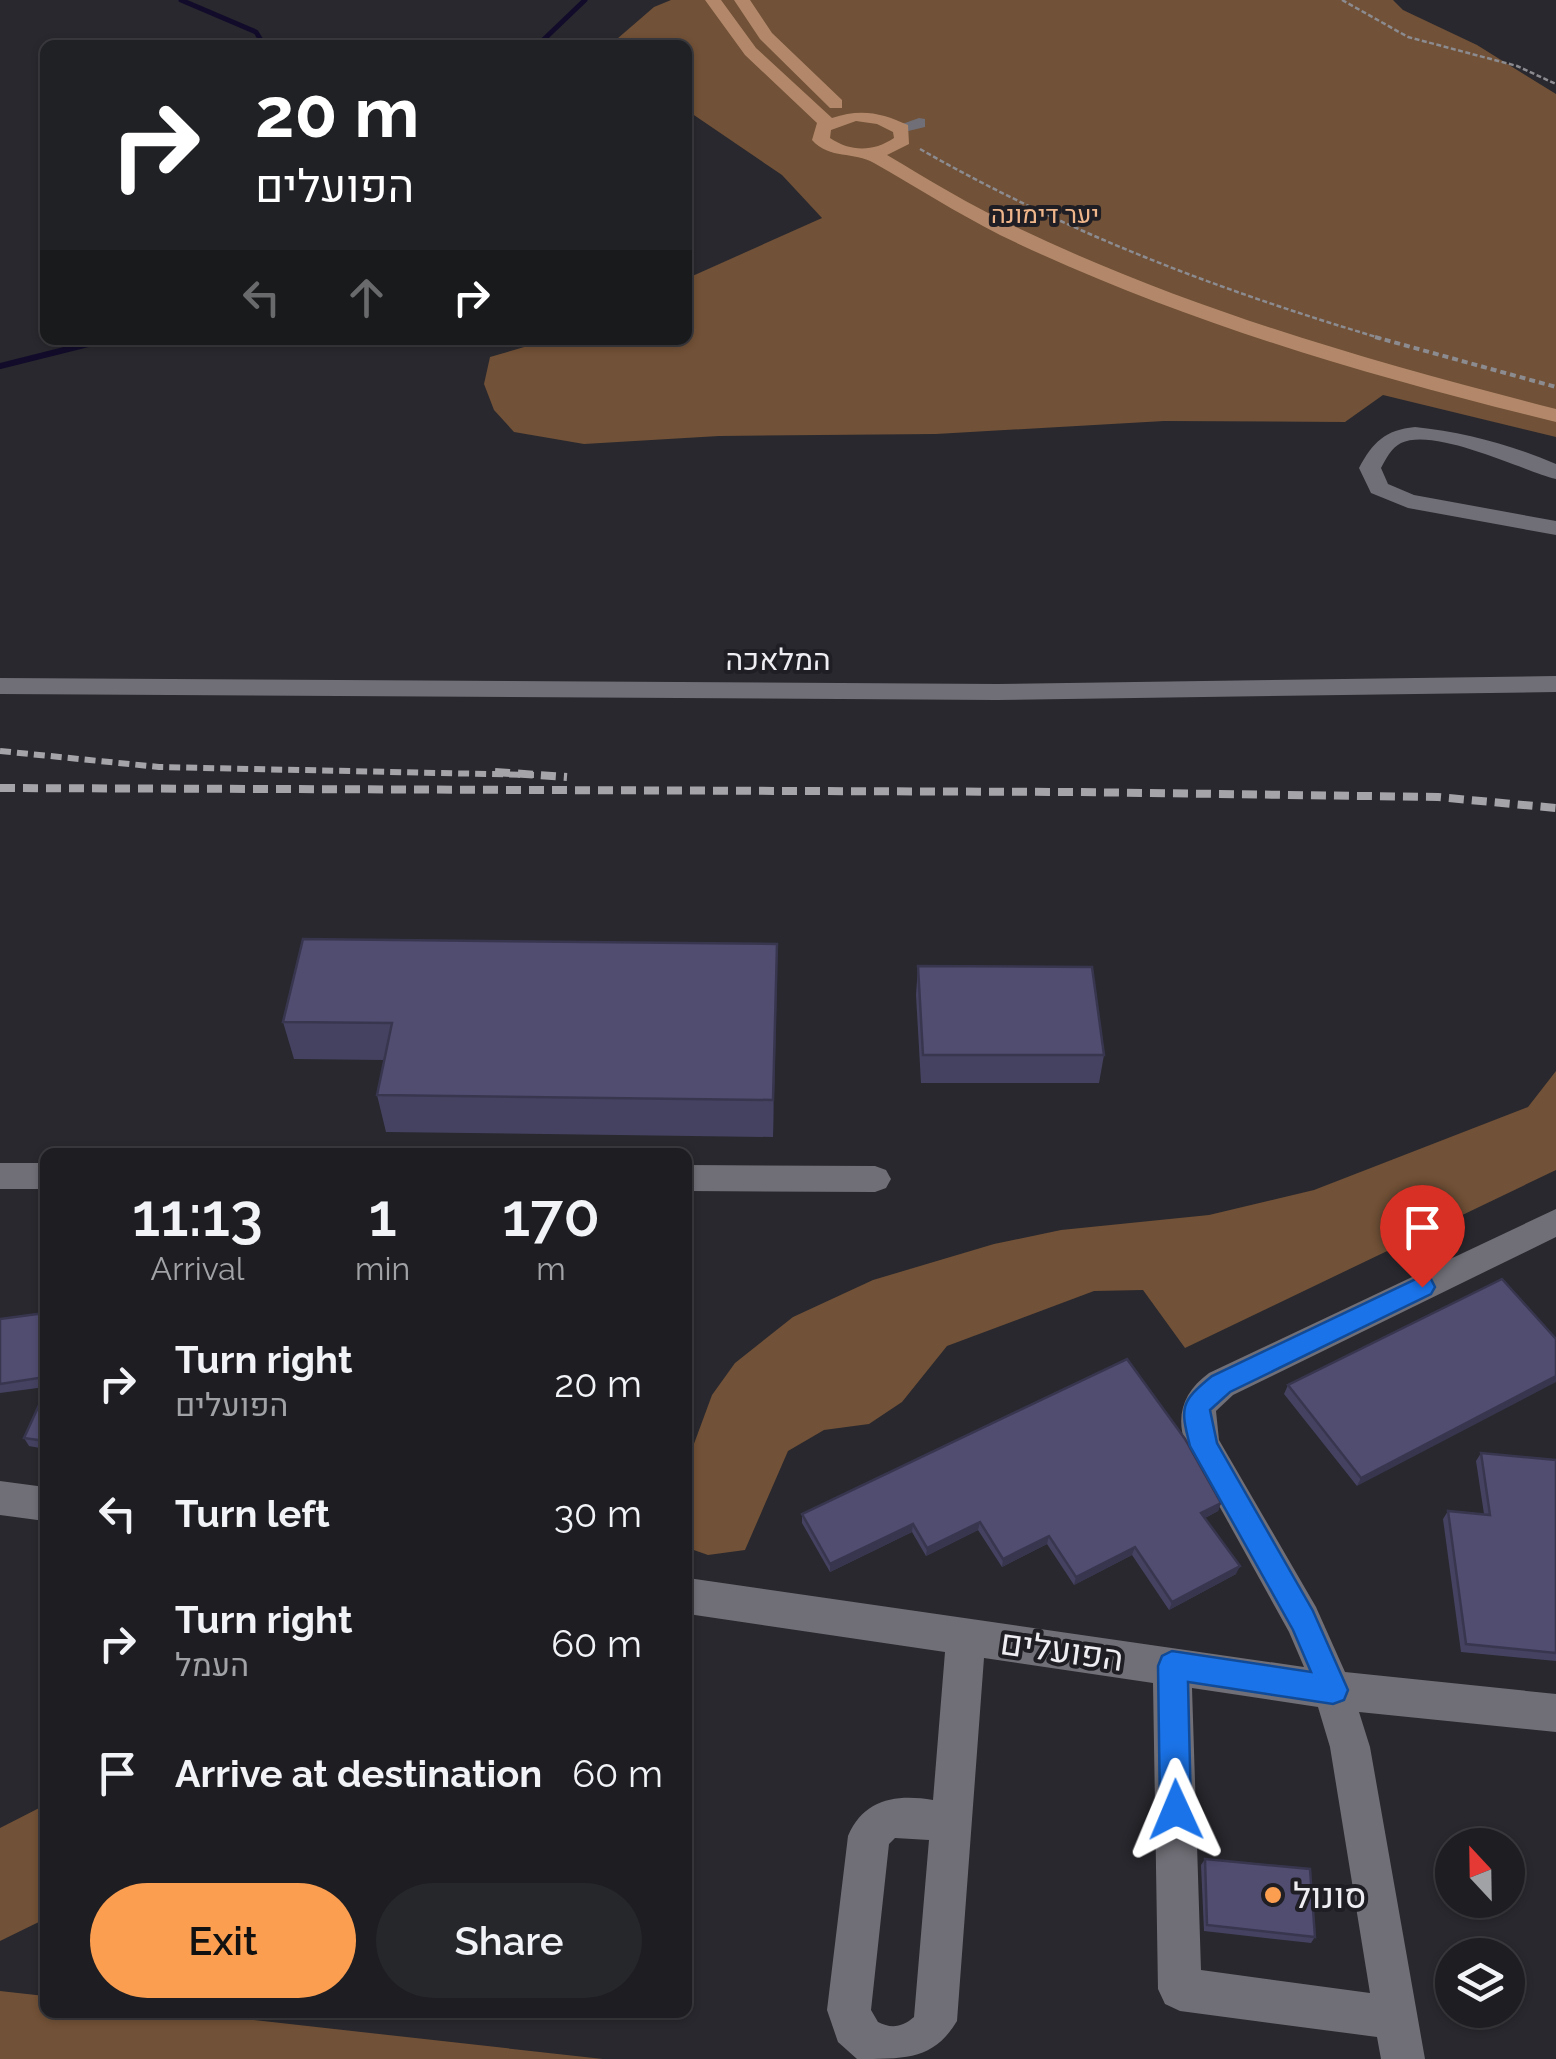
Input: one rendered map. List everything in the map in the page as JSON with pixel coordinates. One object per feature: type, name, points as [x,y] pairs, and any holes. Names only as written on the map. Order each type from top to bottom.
[{"type":"main road","points":[[713,0],[762,66],[828,123]]},
{"type":"main road","points":[[742,0],[766,36],[802,74],[855,116]]},
{"type":"main road","points":[[1556,397],[1318,328],[1140,266],[983,197],[907,130],[881,118],[855,116],[828,123],[819,134],[828,146],[872,154],[1007,230],[1138,286],[1302,344],[1556,416]]},
{"type":"main road","points":[[872,154],[907,130]]},
{"type":"street","points":[[1556,472],[1528,458],[1428,436],[1402,435],[1383,444],[1370,468],[1379,488],[1408,501],[1556,528]]},
{"type":"street","name":"המלאכה","points":[[0,686],[998,692],[1556,684]]},
{"type":"street","points":[[0,1176],[40,1176]]},
{"type":"street","points":[[692,1178],[876,1179]]},
{"type":"street","points":[[1403,2059],[1350,1747],[1333,1690],[1303,1620],[1198,1431],[1198,1404],[1221,1384],[1556,1222]]},
{"type":"street","points":[[0,1498],[40,1503]]},
{"type":"street","name":"הפועלים","points":[[692,1597],[1333,1690],[1556,1713]]},
{"type":"street","points":[[951,1824],[898,1817],[883,1820],[871,1831],[866,1846],[849,2004],[850,2023],[858,2039],[872,2049],[907,2054],[922,2047],[933,2033],[936,2014],[966,1636]]},
{"type":"street","points":[[1172,1666],[1180,1989],[1395,2018]]},
{"type":"path","points":[[1342,0],[1408,37],[1518,66],[1556,84]]},
{"type":"path","points":[[907,130],[919,137],[913,145],[970,180],[1165,268],[1416,350],[1556,388]]},
{"type":"green space","name":"יער דימונה","points":[[671,0],[1393,0],[1403,10],[1477,45],[1556,94],[1556,437],[1383,395],[1345,422],[1164,421],[936,434],[719,436],[584,444],[514,432],[494,410],[484,384],[490,357],[531,345],[692,345],[692,276],[822,218],[782,175],[692,114],[692,40],[616,40],[654,7]]},
{"type":"green space","points":[[1556,1071],[1556,1170],[1185,1348],[1143,1290],[1094,1291],[947,1346],[902,1402],[869,1424],[824,1430],[788,1451],[745,1550],[708,1555],[692,1549],[692,1449],[712,1395],[735,1363],[793,1317],[873,1280],[994,1244],[1061,1230],[1209,1215],[1314,1190],[1528,1107]]},
{"type":"green space","points":[[40,1808],[40,1921],[0,1941],[0,1828]]},
{"type":"green space","points":[[0,1991],[40,1995],[40,2018],[236,2018],[603,2059],[0,2059]]},
{"type":"building","points":[[303,939],[777,944],[773,1100],[377,1095],[392,1023],[283,1022]]},
{"type":"building","points":[[918,966],[1092,967],[1104,1055],[923,1055]]},
{"type":"building","points":[[1502,1279],[1556,1339],[1556,1376],[1361,1478],[1288,1385]]},
{"type":"building","points":[[40,1314],[40,1378],[0,1384],[0,1319]]},
{"type":"building","points":[[1127,1359],[1185,1439],[1221,1503],[1201,1513],[1240,1566],[1172,1602],[1135,1547],[1076,1577],[1049,1536],[1003,1559],[980,1522],[927,1548],[913,1524],[830,1564],[802,1514]]},
{"type":"building","points":[[40,1403],[40,1440],[24,1438]]},
{"type":"building","points":[[1481,1453],[1556,1460],[1556,1653],[1466,1644],[1448,1511],[1490,1515]]},
{"type":"building","points":[[1205,1859],[1310,1869],[1315,1937],[1207,1925]]},
{"type":"waterway","points":[[181,0],[256,32],[261,40]]},
{"type":"waterway","points":[[543,40],[585,0]]},
{"type":"waterway","points":[[0,366],[84,345]]},
{"type":"railway","points":[[0,751],[159,767],[534,775]]},
{"type":"railway","points":[[495,772],[567,777]]},
{"type":"railway","points":[[0,788],[1076,792],[1438,797],[1556,808]]},
{"type":"place","name":"סונול","points":[[1273,1895]]},
{"type":"route","points":[[1176,1810],[1172,1666],[1333,1690],[1303,1620],[1204,1446],[1195,1415],[1198,1404],[1221,1384],[1422,1287]]}]
